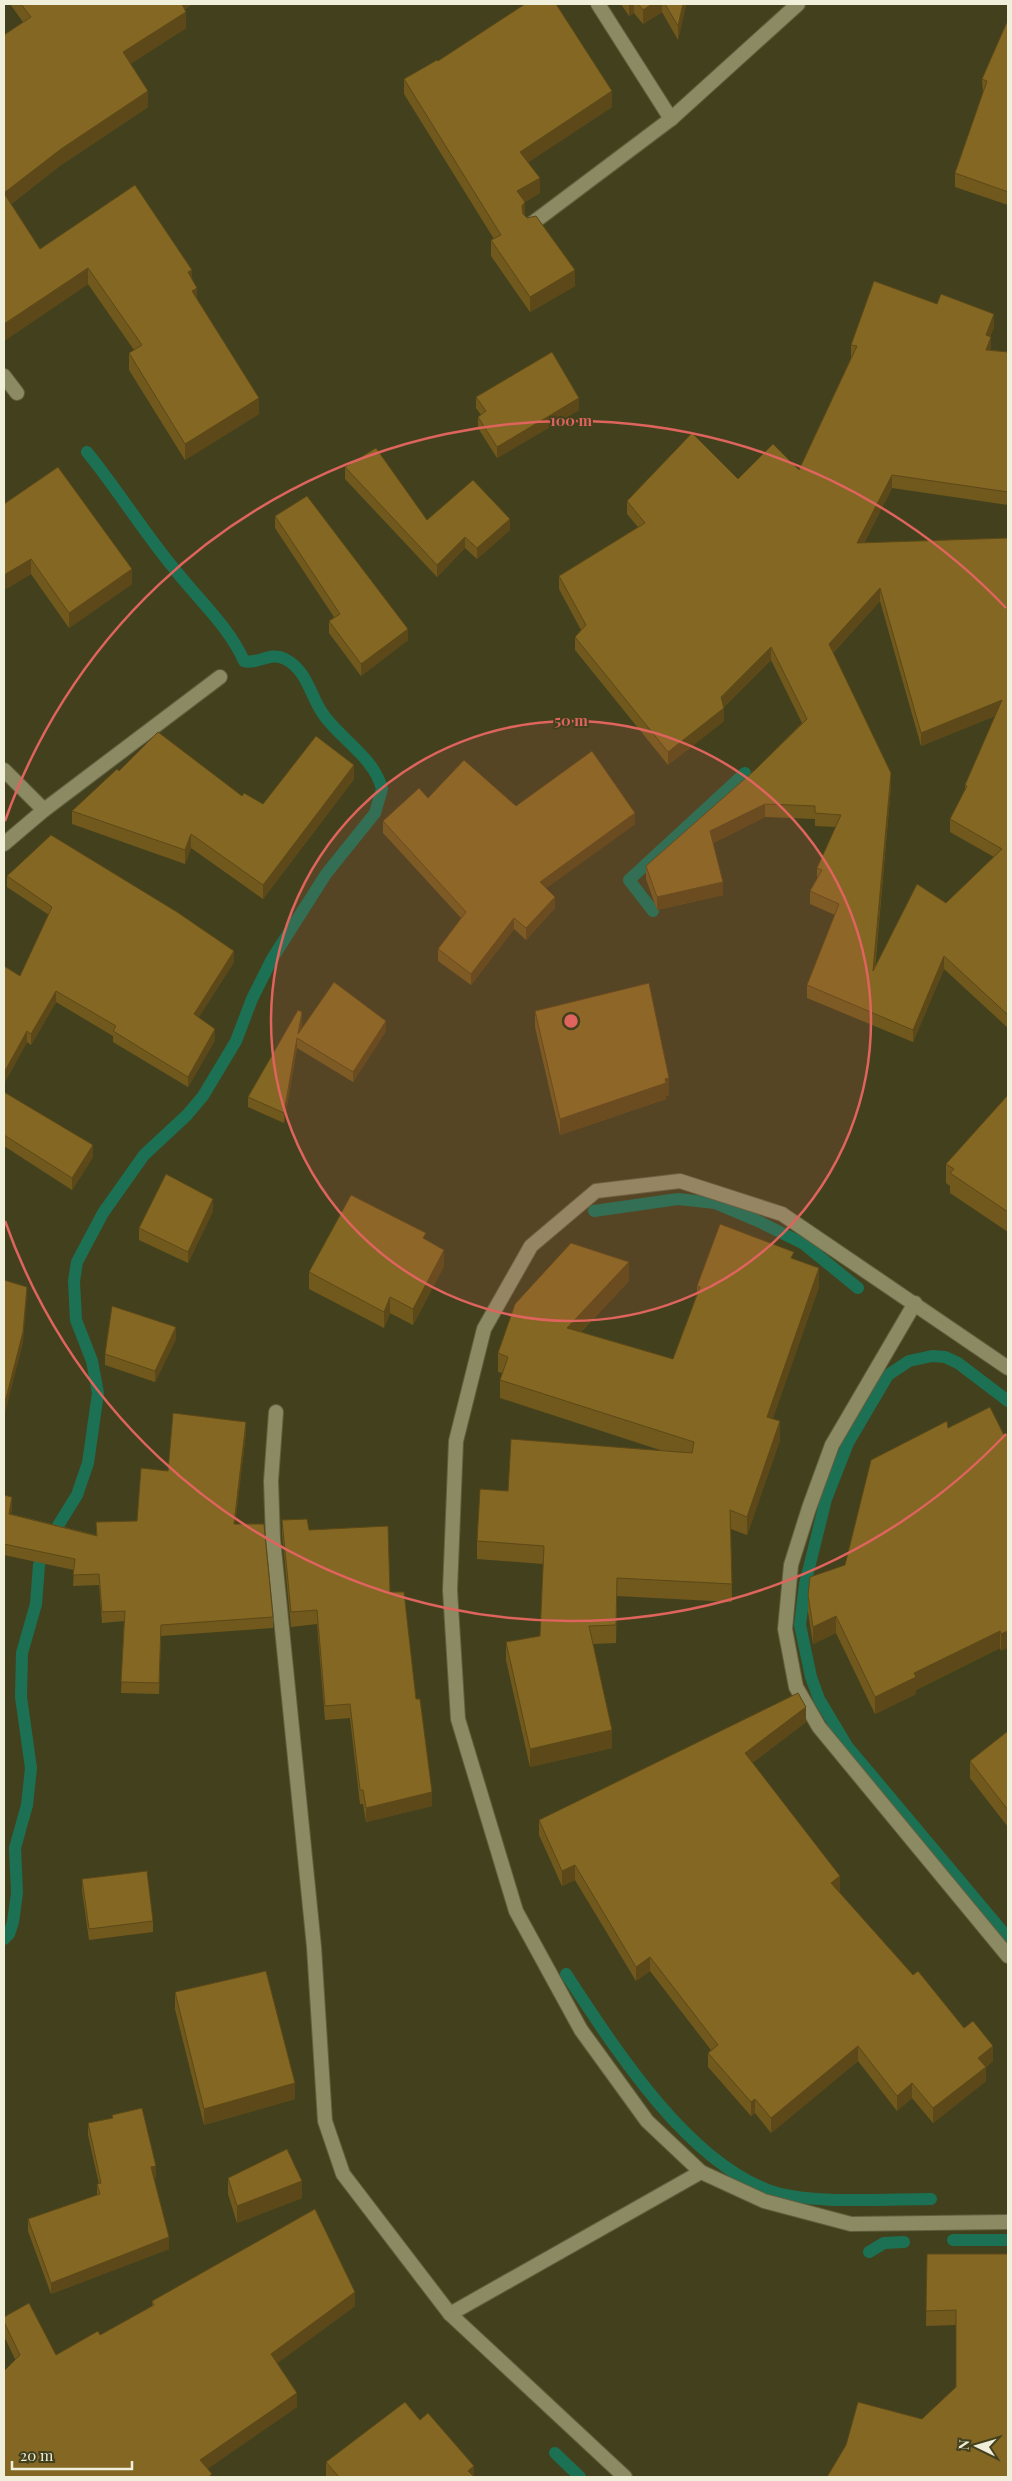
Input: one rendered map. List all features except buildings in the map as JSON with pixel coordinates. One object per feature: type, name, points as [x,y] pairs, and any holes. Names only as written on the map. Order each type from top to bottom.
[{"type":"street","points":[[598,4],[671,119]]},
{"type":"street","points":[[530,225],[671,119],[798,4]]},
{"type":"street","points":[[4,376],[17,392]]},
{"type":"street","points":[[4,844],[44,810],[220,677]]},
{"type":"street","points":[[4,770],[44,810]]},
{"type":"street","points":[[1008,1368],[782,1214],[680,1181],[596,1192],[531,1246],[484,1330],[456,1442],[450,1590],[458,1719],[516,1911],[581,2030],[647,2121],[701,2172],[764,2201],[851,2224],[1008,2222]]},
{"type":"street","points":[[915,1303],[832,1445],[791,1564],[785,1629],[796,1687],[819,1727],[1008,1956]]},
{"type":"street","points":[[276,1412],[271,1481],[274,1539],[314,1947],[325,2121],[343,2174],[450,2314],[624,2477]]},
{"type":"street","points":[[450,2314],[701,2172]]},
{"type":"waterway","points":[[4,1939],[9,1934],[13,1922],[17,1893],[15,1848],[27,1805],[31,1768],[21,1697],[22,1653],[36,1604],[39,1565],[43,1550],[77,1495],[88,1463],[98,1393],[92,1361],[76,1320],[74,1281],[77,1262],[103,1213],[144,1155],[187,1115],[203,1096],[236,1041],[252,999],[272,959],[326,874],[375,813],[382,789],[372,767],[323,714],[303,676],[292,664],[285,659],[274,656],[249,662],[244,661],[222,625],[164,557],[87,452]]},
{"type":"waterway","points":[[653,911],[629,880],[745,773]]},
{"type":"waterway","points":[[594,1211],[678,1199],[715,1203],[760,1222],[804,1244],[858,1288]]},
{"type":"waterway","points":[[1008,1401],[958,1363],[945,1357],[932,1356],[909,1361],[888,1375],[848,1443],[826,1499],[805,1584],[800,1625],[811,1677],[819,1699],[847,1746],[1008,1938]]},
{"type":"waterway","points":[[566,1974],[606,2034],[654,2097],[680,2127],[708,2153],[737,2175],[768,2190],[804,2198],[848,2200],[931,2199]]},
{"type":"waterway","points":[[953,2240],[1008,2240]]},
{"type":"waterway","points":[[869,2252],[884,2243],[904,2242]]},
{"type":"waterway","points":[[555,2453],[580,2477]]}]
